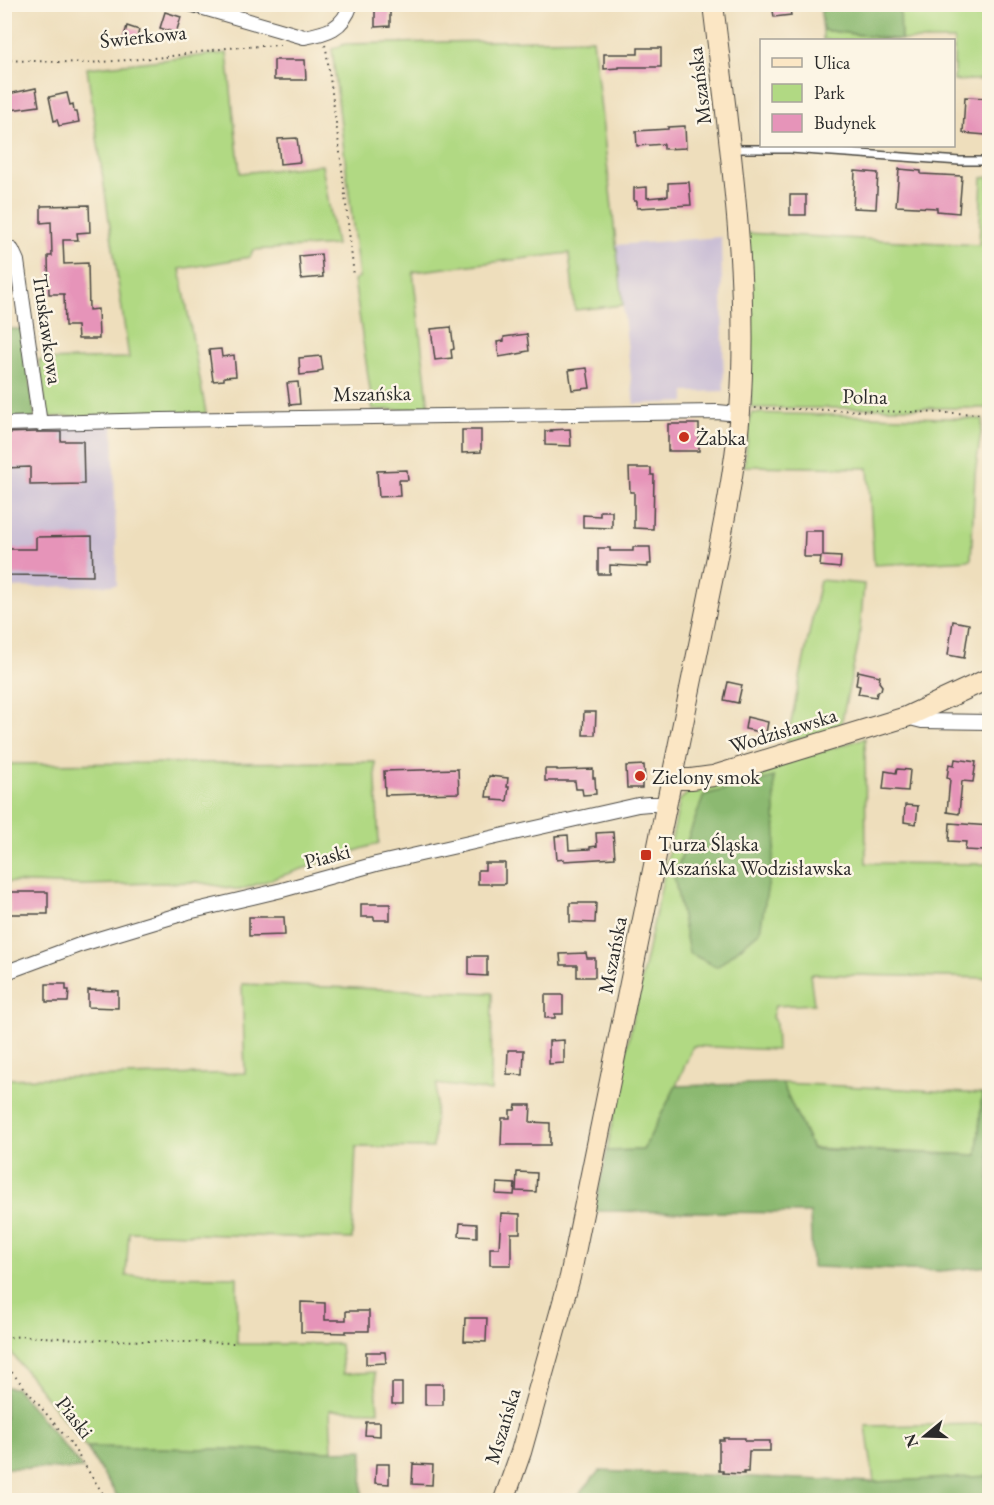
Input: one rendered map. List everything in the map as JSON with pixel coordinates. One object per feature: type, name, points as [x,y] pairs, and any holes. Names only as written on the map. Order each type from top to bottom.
[{"type":"street","name":"Świerkowa","points":[[190,4],[303,37],[320,34]]},
{"type":"street","points":[[320,34],[342,23],[351,4]]},
{"type":"street","name":"Mszańska","points":[[504,1500],[521,1452],[570,1277],[725,517],[740,411],[743,316],[738,215],[713,4]]},
{"type":"street","name":"Truskawkowa","points":[[4,246],[12,250],[17,261],[40,424]]},
{"type":"street","name":"Mszańska","points":[[4,424],[740,411]]},
{"type":"street","name":"Wodzisławska","points":[[672,778],[713,777],[906,717],[990,678]]},
{"type":"street","name":"Wodzisławska","points":[[906,717],[922,721],[990,722]]},
{"type":"street","name":"Piaski","points":[[4,973],[82,944],[188,912],[282,890],[376,864],[638,806],[667,804]]},
{"type":"lane","points":[[730,149],[790,149],[990,161]]},
{"type":"path","points":[[320,34],[326,48],[354,276]]},
{"type":"path","name":"Świerkowa","points":[[4,60],[89,63],[227,48],[281,45]]},
{"type":"path","name":"Polna","points":[[740,411],[990,414]]},
{"type":"path","points":[[4,1338],[22,1336],[234,1343]]},
{"type":"path","name":"Piaski","points":[[4,1363],[69,1441],[107,1500]]},
{"type":"shaded area","points":[[721,237],[724,391],[685,392],[685,402],[634,404],[616,245]]},
{"type":"shaded area","points":[[113,421],[117,585],[5,588],[4,424]]},
{"type":"green space","points":[[820,5],[900,5],[901,39],[823,30]]},
{"type":"green space","points":[[899,5],[989,5],[989,79],[955,81],[955,39],[901,39]]},
{"type":"green space","points":[[823,30],[890,39],[823,39]]},
{"type":"green space","points":[[593,39],[623,305],[575,310],[569,253],[413,272],[429,409],[373,410],[354,280],[359,277],[332,49],[345,44]]},
{"type":"green space","points":[[227,53],[240,173],[322,165],[336,245],[253,250],[250,257],[180,269],[206,413],[47,417],[39,360],[129,358],[87,68]]},
{"type":"green space","points":[[989,177],[989,408],[751,408],[745,233],[979,245],[982,178]]},
{"type":"green space","points":[[4,329],[23,329],[35,419],[5,419]]},
{"type":"green space","points":[[751,413],[983,419],[975,474],[971,560],[874,565],[868,468],[744,466]]},
{"type":"green space","points":[[820,580],[864,584],[859,641],[840,729],[787,742]]},
{"type":"green space","points":[[865,738],[866,863],[989,864],[989,978],[810,974],[814,1004],[775,1006],[772,1017],[776,1023],[777,1050],[693,1046],[676,1086],[643,1150],[607,1151],[680,800],[688,793]]},
{"type":"green space","points":[[375,762],[379,843],[240,890],[197,882],[82,885],[5,882],[5,764]]},
{"type":"green space","points":[[774,777],[776,840],[760,931],[717,967],[689,953],[674,876],[704,795]]},
{"type":"green space","points":[[242,984],[492,993],[491,1091],[437,1084],[433,1148],[356,1147],[352,1239],[129,1232],[126,1276],[237,1277],[237,1344],[340,1344],[343,1374],[375,1372],[378,1411],[330,1410],[332,1451],[86,1447],[5,1345],[5,1079],[245,1073]]},
{"type":"green space","points":[[782,1083],[982,1094],[977,1155],[812,1148]]},
{"type":"green space","points":[[782,1083],[812,1149],[977,1155],[982,1094],[989,1095],[989,1266],[941,1271],[812,1267],[810,1213],[594,1211],[607,1151],[643,1150],[676,1086]]},
{"type":"green space","points":[[5,1387],[16,1388],[83,1469],[5,1468]]},
{"type":"green space","points":[[989,1424],[989,1478],[874,1482],[866,1426]]},
{"type":"green space","points":[[86,1447],[363,1450],[362,1500],[245,1500],[117,1496]]},
{"type":"green space","points":[[599,1471],[874,1482],[989,1476],[989,1500],[574,1500]]},
{"type":"building","points":[[772,4],[789,4],[791,15],[774,17]]},
{"type":"building","points":[[375,10],[390,10],[390,26],[375,27]]},
{"type":"building","points":[[165,12],[181,17],[176,33],[160,28]]},
{"type":"building","points":[[127,26],[139,30],[136,43],[123,40]]},
{"type":"building","points":[[638,48],[661,48],[661,67],[604,69],[604,54],[638,54]]},
{"type":"building","points":[[274,60],[305,60],[306,80],[274,80]]},
{"type":"building","points":[[36,88],[39,106],[11,110],[8,94]]},
{"type":"building","points":[[67,93],[70,105],[73,104],[74,112],[77,112],[79,122],[59,126],[57,120],[54,121],[49,97]]},
{"type":"building","points":[[965,97],[988,98],[986,135],[963,133]]},
{"type":"building","points":[[685,126],[686,148],[664,149],[664,144],[637,146],[636,131]]},
{"type":"building","points":[[297,138],[300,162],[280,164],[278,139]]},
{"type":"building","points":[[899,169],[921,171],[921,174],[962,176],[959,213],[937,211],[937,208],[896,206]]},
{"type":"building","points":[[855,171],[878,173],[876,209],[853,208]]},
{"type":"building","points":[[689,182],[691,205],[637,208],[637,201],[634,201],[634,188],[647,187],[647,198],[668,196],[668,183]]},
{"type":"building","points":[[790,195],[806,195],[806,215],[790,215]]},
{"type":"building","points":[[89,205],[90,232],[77,233],[78,240],[63,240],[64,264],[88,263],[89,310],[98,309],[99,339],[78,339],[77,326],[65,326],[64,294],[49,294],[48,256],[52,256],[51,222],[41,223],[41,206]]},
{"type":"building","points":[[321,254],[323,277],[301,279],[299,256]]},
{"type":"building","points":[[451,327],[454,349],[451,350],[452,358],[435,360],[431,329]]},
{"type":"building","points":[[527,334],[529,351],[499,357],[497,342],[504,341],[504,337]]},
{"type":"building","points":[[221,349],[222,357],[234,355],[236,376],[213,381],[209,350]]},
{"type":"building","points":[[321,356],[323,370],[318,373],[300,375],[299,358]]},
{"type":"building","points":[[587,368],[590,388],[572,390],[569,370]]},
{"type":"building","points":[[298,382],[300,404],[290,405],[287,383]]},
{"type":"building","name":"Żabka","points":[[668,424],[699,424],[699,451],[668,451]]},
{"type":"building","points":[[570,429],[571,446],[545,445],[545,431]]},
{"type":"building","points":[[462,430],[481,430],[481,452],[462,453]]},
{"type":"building","points":[[61,432],[61,441],[83,441],[84,484],[30,485],[30,467],[4,468],[4,433]]},
{"type":"building","points":[[629,468],[651,468],[651,475],[654,475],[653,529],[634,528],[634,492],[630,492]]},
{"type":"building","points":[[407,470],[408,480],[399,480],[400,496],[379,497],[377,471]]},
{"type":"building","points":[[600,511],[612,511],[612,528],[583,527],[583,515],[600,516]]},
{"type":"building","points":[[805,531],[823,531],[823,556],[841,557],[840,568],[820,566],[821,557],[804,557]]},
{"type":"building","points":[[92,536],[93,576],[4,575],[4,549],[36,549],[36,537]]},
{"type":"building","points":[[633,547],[650,547],[651,564],[648,564],[648,567],[610,565],[610,574],[598,574],[598,548],[610,548],[610,551],[633,551]]},
{"type":"building","points":[[953,621],[969,624],[964,658],[948,655]]},
{"type":"building","points":[[858,671],[880,676],[879,682],[882,686],[876,697],[858,694],[860,686],[856,685]]},
{"type":"building","points":[[728,682],[742,685],[738,703],[724,700]]},
{"type":"building","points":[[584,712],[596,712],[595,735],[583,735]]},
{"type":"building","points":[[747,717],[768,722],[766,733],[745,729]]},
{"type":"building","points":[[955,759],[976,762],[973,782],[962,781],[959,814],[947,812],[949,764],[954,765]]},
{"type":"building","points":[[644,765],[645,781],[642,781],[642,788],[627,788],[626,766]]},
{"type":"building","points":[[458,769],[459,793],[385,795],[384,771]]},
{"type":"building","points":[[545,769],[593,769],[596,794],[583,795],[582,789],[576,789],[575,781],[545,781]]},
{"type":"building","points":[[897,769],[910,770],[908,791],[883,789],[885,771],[896,773]]},
{"type":"building","points":[[489,776],[508,778],[507,801],[486,797]]},
{"type":"building","points":[[905,805],[918,806],[916,824],[904,822]]},
{"type":"building","points":[[950,823],[990,826],[990,835],[985,835],[984,851],[965,850],[966,842],[949,841]]},
{"type":"building","points":[[613,832],[615,858],[557,860],[555,836],[568,835],[569,850],[590,849],[590,847],[597,846],[596,833]]},
{"type":"building","points":[[485,863],[505,863],[505,884],[478,884],[478,870],[485,870]]},
{"type":"building","points":[[9,892],[48,892],[48,914],[10,914]]},
{"type":"building","points":[[570,903],[596,903],[595,923],[570,922]]},
{"type":"building","points":[[361,904],[390,904],[390,920],[361,917]]},
{"type":"building","points":[[249,917],[284,917],[285,935],[249,936]]},
{"type":"building","points":[[586,953],[587,958],[595,958],[595,977],[577,977],[577,965],[561,965],[560,954]]},
{"type":"building","points":[[469,956],[487,956],[487,976],[469,975]]},
{"type":"building","points":[[46,984],[66,984],[66,990],[69,990],[68,1002],[46,1002]]},
{"type":"building","points":[[88,990],[118,991],[118,1008],[88,1007]]},
{"type":"building","points":[[545,995],[563,995],[563,1014],[555,1014],[555,1018],[545,1018]]},
{"type":"building","points":[[564,1040],[564,1063],[549,1064],[549,1041]]},
{"type":"building","points":[[508,1050],[524,1050],[523,1075],[507,1074]]},
{"type":"building","points":[[516,1105],[531,1105],[530,1122],[550,1123],[550,1145],[501,1145],[502,1118],[510,1118],[510,1110],[515,1110]]},
{"type":"building","points":[[517,1172],[537,1173],[536,1192],[516,1191]]},
{"type":"building","points":[[497,1183],[515,1184],[514,1195],[496,1194]]},
{"type":"building","points":[[501,1213],[520,1214],[520,1233],[511,1233],[511,1265],[490,1265],[490,1248],[499,1248]]},
{"type":"building","points":[[460,1223],[477,1224],[477,1237],[459,1236]]},
{"type":"building","points":[[301,1302],[325,1303],[325,1320],[346,1320],[346,1311],[369,1311],[369,1331],[301,1332]]},
{"type":"building","points":[[465,1318],[487,1318],[486,1342],[464,1341]]},
{"type":"building","points":[[366,1352],[385,1352],[386,1363],[366,1364]]},
{"type":"building","points":[[392,1383],[402,1383],[402,1404],[392,1404]]},
{"type":"building","points":[[425,1384],[443,1384],[443,1405],[425,1405]]},
{"type":"building","points":[[366,1422],[380,1422],[380,1436],[365,1435]]},
{"type":"building","points":[[723,1438],[770,1441],[770,1451],[749,1451],[748,1472],[744,1474],[723,1473],[719,1471],[719,1440],[724,1440]]},
{"type":"building","points":[[376,1464],[389,1464],[389,1484],[375,1483]]},
{"type":"building","points":[[413,1464],[433,1465],[432,1485],[412,1484]]},
{"type":"place","name":"Żabka","points":[[684,437]]},
{"type":"place","name":"Zielony smok","points":[[640,776]]},
{"type":"place","name":"Turza Śląska Mszańska Wodzisławska","points":[[646,855]]}]
